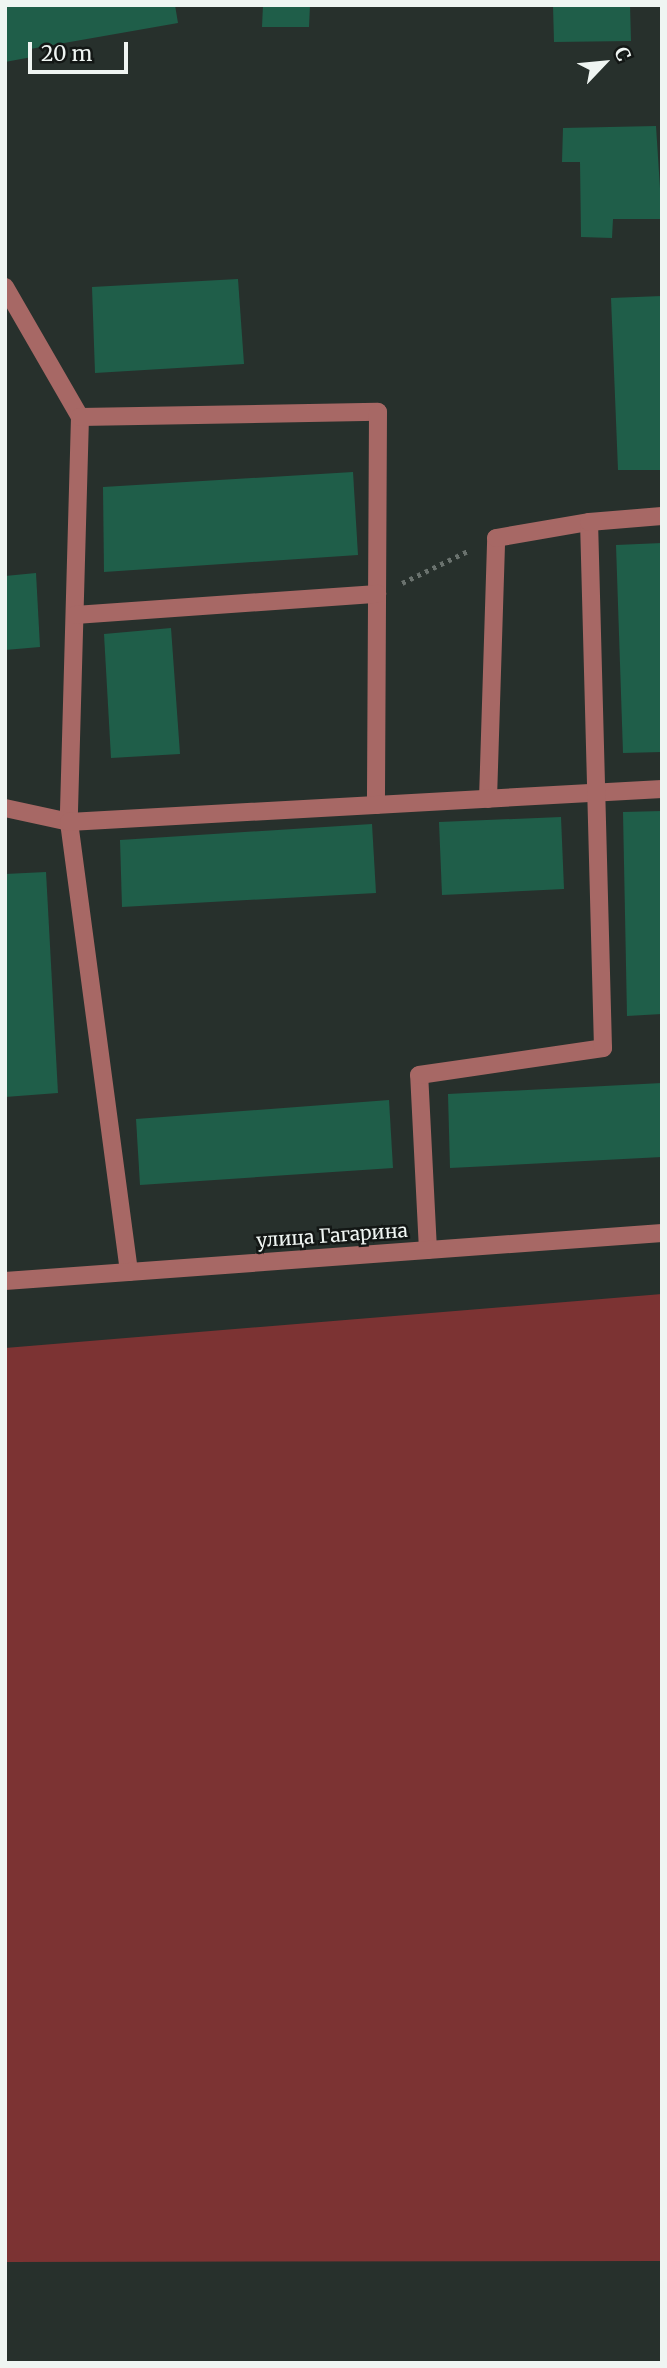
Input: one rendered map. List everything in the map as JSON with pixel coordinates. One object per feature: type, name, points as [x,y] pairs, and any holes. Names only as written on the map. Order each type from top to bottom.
[{"type":"street","points":[[5,287],[80,417],[69,822],[129,1272]]},
{"type":"street","points":[[80,417],[378,412],[376,805]]},
{"type":"street","points":[[488,799],[496,538],[589,522],[662,516]]},
{"type":"street","points":[[428,1250],[419,1075],[603,1048],[599,793],[589,522]]},
{"type":"street","points":[[75,615],[377,594]]},
{"type":"street","points":[[5,808],[69,822],[662,789]]},
{"type":"street","name":"улица Гагарина","points":[[5,1281],[662,1233]]},
{"type":"path","points":[[377,594],[496,538]]},
{"type":"shaded area","points":[[662,1294],[662,2261],[5,2262],[5,1348]]},
{"type":"building","points":[[5,5],[175,5],[178,23],[30,49],[32,57],[5,62]]},
{"type":"building","points":[[263,5],[310,5],[309,27],[262,27]]},
{"type":"building","points":[[553,5],[630,5],[631,41],[554,42]]},
{"type":"building","points":[[656,126],[662,219],[613,219],[612,238],[581,237],[580,162],[562,162],[563,128]]},
{"type":"building","points":[[238,279],[244,364],[95,373],[92,287]]},
{"type":"building","points":[[662,296],[662,470],[618,470],[611,298]]},
{"type":"building","points":[[353,472],[358,555],[104,572],[103,487]]},
{"type":"building","points":[[662,543],[662,752],[623,753],[616,545]]},
{"type":"building","points":[[36,573],[40,647],[5,650],[5,576]]},
{"type":"building","points":[[171,628],[180,754],[111,758],[104,634]]},
{"type":"building","points":[[662,811],[662,1014],[627,1016],[623,812]]},
{"type":"building","points":[[561,817],[564,889],[442,895],[439,822]]},
{"type":"building","points":[[372,824],[376,893],[122,907],[120,840]]},
{"type":"building","points":[[46,872],[58,1093],[5,1097],[5,874]]},
{"type":"building","points":[[662,1083],[662,1157],[450,1168],[448,1094]]},
{"type":"building","points":[[389,1100],[393,1168],[140,1185],[136,1119]]}]
